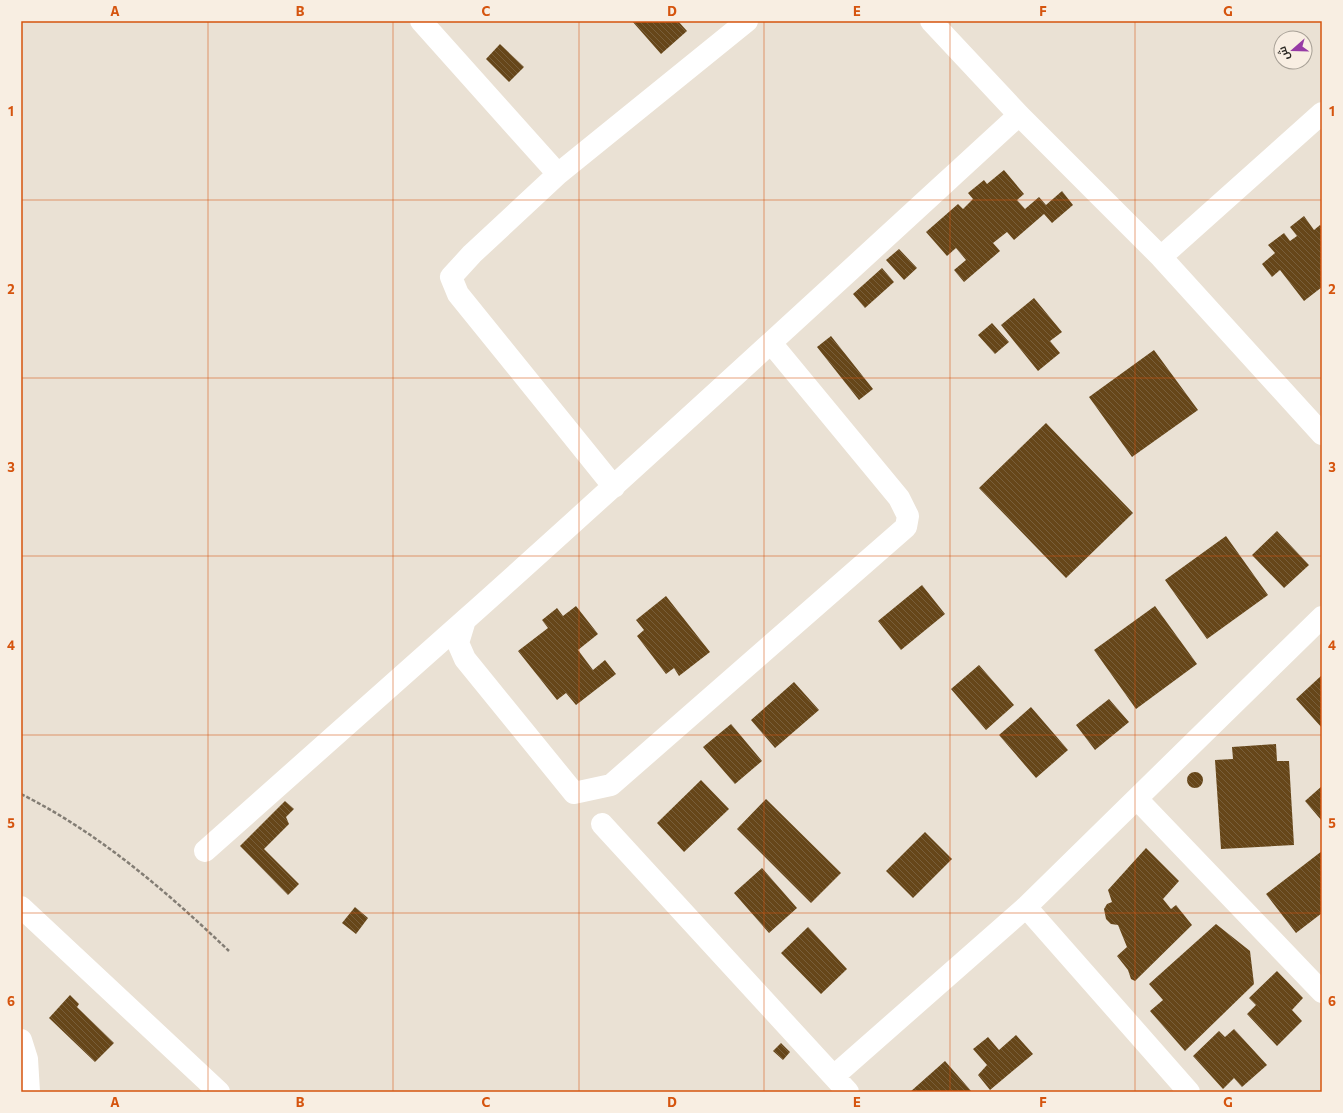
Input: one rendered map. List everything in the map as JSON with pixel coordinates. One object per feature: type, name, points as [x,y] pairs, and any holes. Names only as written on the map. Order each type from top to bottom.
[{"type":"street","points":[[421,21],[558,174]]},
{"type":"street","points":[[614,487],[458,294],[451,277],[472,254],[558,174],[747,21]]},
{"type":"street","points":[[931,21],[1161,257],[1322,434]]},
{"type":"street","points":[[1161,257],[1322,113]]},
{"type":"street","points":[[205,851],[614,487],[1020,114]]},
{"type":"street","points":[[465,620],[458,643],[465,660],[574,793],[611,785],[906,527],[908,516],[899,498],[771,343]]},
{"type":"street","points":[[834,1076],[1026,907],[1322,617]]},
{"type":"street","points":[[1137,799],[1322,992]]},
{"type":"street","points":[[602,824],[848,1092]]},
{"type":"street","points":[[21,907],[219,1092]]},
{"type":"street","points":[[1026,907],[1188,1092]]},
{"type":"street","points":[[21,1040],[27,1059],[29,1092]]},
{"type":"path","points":[[21,794],[70,821],[143,874],[229,951]]},
{"type":"building","points":[[632,21],[678,21],[687,31],[661,54]]},
{"type":"building","points":[[500,44],[524,67],[509,82],[486,59]]},
{"type":"building","points":[[1004,170],[1024,194],[1017,200],[1025,209],[1039,197],[1046,205],[1062,191],[1073,205],[1052,223],[1044,214],[1014,240],[1007,232],[993,243],[1000,251],[964,282],[954,270],[966,260],[956,248],[947,256],[926,232],[958,204],[963,209],[973,199],[968,193],[984,180],[987,184]]},
{"type":"building","points":[[1304,216],[1314,230],[1320,225],[1322,227],[1322,287],[1304,301],[1280,270],[1272,277],[1262,264],[1275,253],[1268,245],[1284,233],[1290,241],[1297,236],[1290,227]]},
{"type":"building","points":[[899,249],[917,268],[904,280],[886,260]]},
{"type":"building","points":[[882,268],[894,282],[865,308],[853,294]]},
{"type":"building","points":[[1034,298],[1062,332],[1050,341],[1060,353],[1038,371],[1001,325]]},
{"type":"building","points":[[992,323],[1009,342],[995,354],[978,335]]},
{"type":"building","points":[[831,336],[873,389],[859,400],[817,347]]},
{"type":"building","points":[[1154,350],[1198,410],[1132,457],[1089,397]]},
{"type":"building","points":[[1046,423],[1133,513],[1066,578],[979,488]]},
{"type":"building","points":[[1277,531],[1309,565],[1284,588],[1252,555]]},
{"type":"building","points":[[1226,536],[1268,595],[1207,639],[1165,580]]},
{"type":"building","points":[[922,585],[945,614],[901,650],[878,621]]},
{"type":"building","points":[[666,596],[710,652],[679,676],[674,668],[666,674],[637,636],[644,630],[636,620]]},
{"type":"building","points":[[576,606],[598,634],[578,650],[593,670],[605,660],[616,674],[576,705],[566,693],[557,700],[518,651],[548,628],[542,620],[557,608],[563,616]]},
{"type":"building","points":[[1155,606],[1197,664],[1136,709],[1094,650]]},
{"type":"building","points":[[979,665],[1014,705],[986,730],[951,689]]},
{"type":"building","points":[[1322,675],[1322,728],[1296,699]]},
{"type":"building","points":[[794,682],[819,710],[775,748],[751,720]]},
{"type":"building","points":[[1109,699],[1129,722],[1095,750],[1076,725]]},
{"type":"building","points":[[1031,707],[1068,750],[1036,778],[999,735]]},
{"type":"building","points":[[731,724],[762,761],[735,784],[703,747]]},
{"type":"building","points":[[1276,744],[1277,761],[1289,761],[1294,845],[1221,849],[1215,760],[1233,759],[1232,747]]},
{"type":"building","points":[[1192,772],[1198,772],[1203,777],[1201,786],[1198,788],[1192,788],[1187,783],[1187,777]]},
{"type":"building","points":[[701,780],[729,809],[684,852],[657,823]]},
{"type":"building","points":[[1322,786],[1322,821],[1305,801]]},
{"type":"building","points":[[766,799],[841,873],[811,903],[737,829]]},
{"type":"building","points":[[285,801],[294,809],[286,817],[289,824],[264,849],[299,884],[288,895],[240,846]]},
{"type":"building","points":[[925,832],[952,859],[913,898],[886,871]]},
{"type":"building","points":[[1146,848],[1179,881],[1163,899],[1171,909],[1176,905],[1192,925],[1135,981],[1131,979],[1128,970],[1117,956],[1127,947],[1118,925],[1111,924],[1106,919],[1104,909],[1107,904],[1112,902],[1108,890]]},
{"type":"building","points":[[1322,851],[1322,913],[1296,933],[1266,894]]},
{"type":"building","points":[[762,868],[797,908],[769,933],[734,893]]},
{"type":"building","points":[[355,907],[368,918],[356,934],[342,923]]},
{"type":"building","points":[[1216,924],[1250,951],[1254,984],[1185,1051],[1150,1011],[1163,1000],[1149,984]]},
{"type":"building","points":[[808,927],[847,969],[821,994],[781,953]]},
{"type":"building","points":[[1277,971],[1303,998],[1292,1010],[1302,1021],[1277,1046],[1247,1014],[1256,1005],[1249,998]]},
{"type":"building","points":[[70,995],[79,1004],[77,1007],[114,1043],[95,1062],[49,1018]]},
{"type":"building","points":[[1234,1029],[1267,1065],[1242,1087],[1234,1078],[1223,1089],[1193,1056],[1219,1031],[1225,1037]]},
{"type":"building","points":[[1016,1035],[1033,1054],[990,1090],[978,1075],[987,1065],[973,1049],[988,1037],[999,1050]]},
{"type":"building","points":[[781,1043],[790,1052],[783,1060],[773,1051]]},
{"type":"building","points":[[945,1061],[972,1092],[910,1092]]}]
